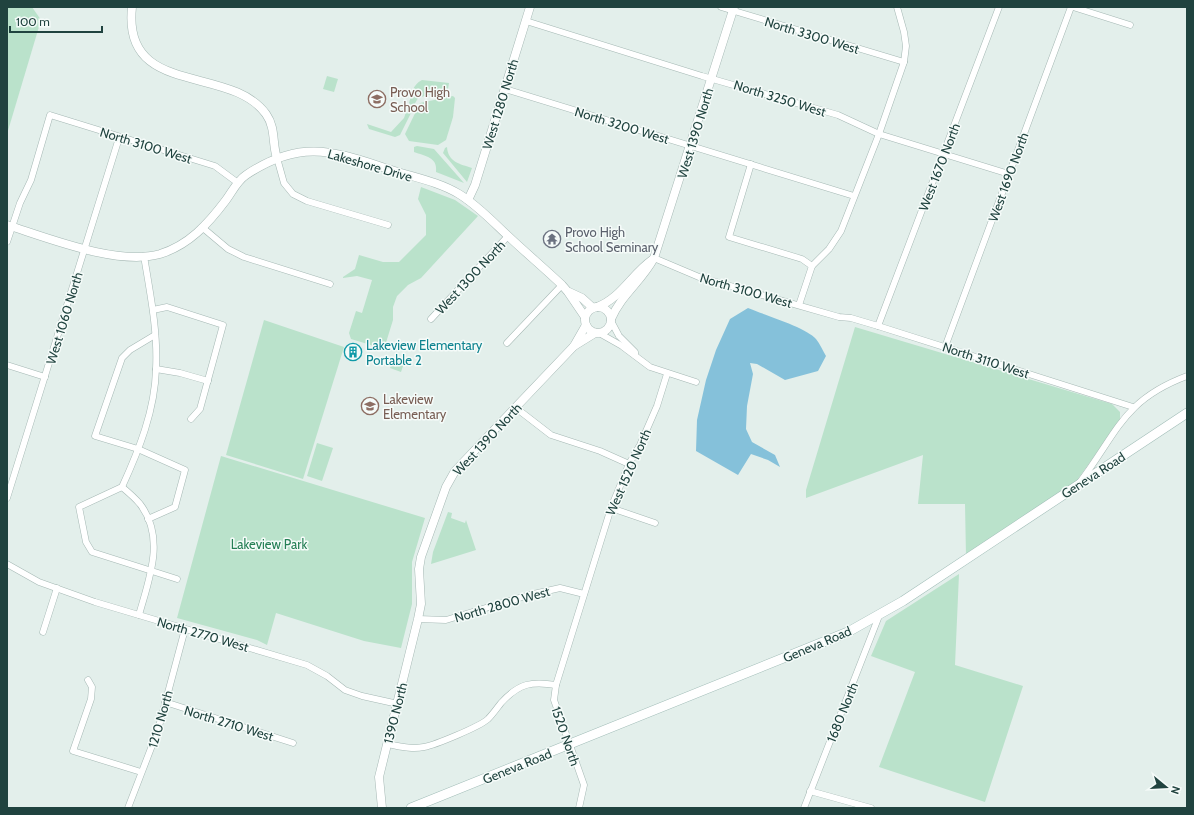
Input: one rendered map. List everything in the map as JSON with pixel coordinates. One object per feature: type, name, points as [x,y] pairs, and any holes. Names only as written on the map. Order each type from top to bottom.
[{"type":"main road","name":"Geneva Road","points":[[411,808],[848,632],[879,616],[1187,413]]},
{"type":"street","points":[[132,7],[132,34],[141,53],[152,63],[167,72],[239,94],[256,103],[267,115],[273,128],[277,158],[284,183],[293,194],[307,201],[388,225]]},
{"type":"street","name":"West 1280 North","points":[[468,200],[476,186],[530,7]]},
{"type":"street","name":"North 3300 West","points":[[721,7],[734,9],[904,62]]},
{"type":"street","points":[[798,306],[812,266],[829,249],[841,231],[879,134],[904,62],[906,46],[897,7]]},
{"type":"street","name":"West 1670 North","points":[[878,326],[999,7]]},
{"type":"street","points":[[1072,7],[1130,25]]},
{"type":"street","name":"West 1690 North","points":[[945,347],[1072,7]]},
{"type":"street","name":"West 1390 North","points":[[611,320],[618,302],[648,270],[654,258],[734,9]]},
{"type":"street","name":"North 3250 West","points":[[526,21],[838,115],[879,134],[1009,174]]},
{"type":"street","name":"North 3200 West","points":[[505,89],[854,196]]},
{"type":"street","name":"North 3100 West","points":[[9,226],[31,180],[50,115],[120,138],[215,166],[238,183]]},
{"type":"street","name":"West 1060 North","points":[[7,498],[120,138]]},
{"type":"street","name":"Lakeshore Drive","points":[[9,226],[108,254],[144,256],[159,254],[185,242],[203,228],[238,183],[267,162],[310,150],[330,152],[443,186],[468,200],[483,211],[562,285],[568,292],[585,321]]},
{"type":"street","points":[[751,164],[729,237],[802,259],[812,266]]},
{"type":"street","points":[[7,242],[9,226]]},
{"type":"street","points":[[203,228],[228,249],[244,257],[330,284]]},
{"type":"street","name":"West 1300 North","points":[[431,318],[508,236]]},
{"type":"street","points":[[144,256],[153,310],[155,335],[156,369],[153,396],[138,449],[122,487],[79,506],[86,542],[92,552],[177,579]]},
{"type":"street","points":[[654,258],[643,266],[614,298],[595,307],[585,321],[597,333],[607,336],[650,367],[667,374],[696,382]]},
{"type":"street","name":"North 3100 West","points":[[654,258],[699,277],[839,317]]},
{"type":"street","points":[[506,343],[562,285]]},
{"type":"street","name":"Lakeshore Drive","points":[[568,292],[582,298],[595,307]]},
{"type":"street","points":[[153,310],[167,307],[223,325],[200,409],[190,419]]},
{"type":"street","points":[[595,307],[606,309],[619,336],[635,355]]},
{"type":"street","name":"North 3110 West","points":[[839,317],[851,318],[878,326],[1133,407]]},
{"type":"street","points":[[597,333],[607,329],[611,320]]},
{"type":"street","name":"West 1390 North","points":[[574,346],[585,321]]},
{"type":"street","name":"West 1390 North","points":[[418,619],[421,604],[419,569],[421,557],[446,487],[455,472],[574,346],[597,333]]},
{"type":"street","points":[[148,519],[175,507],[185,470],[138,449],[95,436],[122,358],[130,350],[155,335]]},
{"type":"street","points":[[7,365],[45,377]]},
{"type":"street","points":[[156,369],[180,373],[208,381]]},
{"type":"street","name":"West 1520 North","points":[[584,594],[611,508],[629,464],[643,438],[657,406],[667,374]]},
{"type":"street","points":[[1078,485],[1118,425],[1133,407],[1159,388],[1187,376]]},
{"type":"street","points":[[516,408],[551,435],[600,450],[629,464]]},
{"type":"street","points":[[122,487],[140,504],[154,533],[151,571],[139,615]]},
{"type":"street","points":[[611,508],[655,523]]},
{"type":"street","name":"North 2770 West","points":[[7,564],[39,582],[139,615],[307,665],[327,676],[345,690],[362,696],[398,704]]},
{"type":"street","points":[[43,632],[57,588]]},
{"type":"street","name":"North 2800 West","points":[[418,619],[446,620],[529,595],[560,588],[584,594]]},
{"type":"street","name":"1520 North","points":[[579,808],[584,784],[554,700],[556,684],[584,594]]},
{"type":"street","name":"1680 North","points":[[804,808],[879,616]]},
{"type":"street","name":"1390 North","points":[[382,808],[379,777],[418,619]]},
{"type":"street","name":"1210 North","points":[[128,808],[158,730],[185,629]]},
{"type":"street","points":[[88,680],[92,687],[91,699],[74,751],[141,772]]},
{"type":"street","points":[[387,744],[410,748],[424,747],[487,720],[502,702],[515,690],[527,684],[539,682],[556,684]]},
{"type":"street","name":"North 2710 West","points":[[165,702],[293,743]]},
{"type":"street","points":[[810,791],[871,808]]},
{"type":"green space","points":[[7,7],[32,7],[41,20],[7,134]]},
{"type":"green space","points":[[327,76],[338,79],[334,92],[323,89]]},
{"type":"green space","points":[[422,80],[449,83],[448,89],[418,98],[413,107],[409,103],[414,87]]},
{"type":"green space","points":[[453,96],[455,98],[453,117],[446,140],[438,145],[409,141],[405,134],[420,103]]},
{"type":"green space","points":[[408,106],[412,111],[400,135],[395,137],[369,129],[367,124],[391,132],[404,118]]},
{"type":"green space","points":[[417,146],[434,149],[464,183],[436,172],[435,163],[433,160],[414,152],[414,147]]},
{"type":"green space","points":[[447,147],[450,156],[455,162],[472,168],[467,182],[443,153]]},
{"type":"green space","points":[[421,187],[455,200],[478,216],[421,278],[408,285],[397,296],[393,307],[393,320],[384,349],[351,339],[349,333],[356,311],[362,313],[372,280],[357,276],[343,277],[355,269],[359,255],[383,262],[399,262],[426,235],[426,215],[418,199]]},
{"type":"green space","points":[[264,320],[344,347],[303,479],[226,455]]},
{"type":"green space","points":[[855,327],[1112,404],[1120,412],[1120,420],[1075,483],[966,556],[965,504],[918,504],[923,455],[806,498],[806,490]]},
{"type":"green space","points":[[393,359],[404,363],[401,372],[390,368]]},
{"type":"green space","points":[[317,443],[333,448],[322,481],[307,476]]},
{"type":"green space","name":"Lakeview Park","points":[[221,456],[425,518],[412,562],[412,604],[401,648],[364,641],[276,613],[267,645],[257,640],[177,618]]},
{"type":"green space","points":[[448,512],[452,513],[451,518],[465,523],[466,520],[476,550],[431,564],[433,552]]},
{"type":"green space","points":[[959,574],[955,665],[1023,686],[985,802],[879,767],[915,672],[871,656],[886,621]]},
{"type":"water","points":[[748,308],[803,330],[816,339],[826,356],[818,371],[785,380],[757,364],[750,363],[753,374],[747,406],[746,429],[752,442],[775,455],[780,467],[768,460],[751,454],[738,475],[696,451],[697,420],[706,380],[716,350],[730,319]]},
{"type":"place","name":"Provo High School","points":[[377,99]]},
{"type":"place","name":"Provo High School Seminary","points":[[552,239]]},
{"type":"place","name":"Lakeview Elementary Portable 2","points":[[353,352]]},
{"type":"place","name":"Lakeview Elementary","points":[[370,406]]}]
